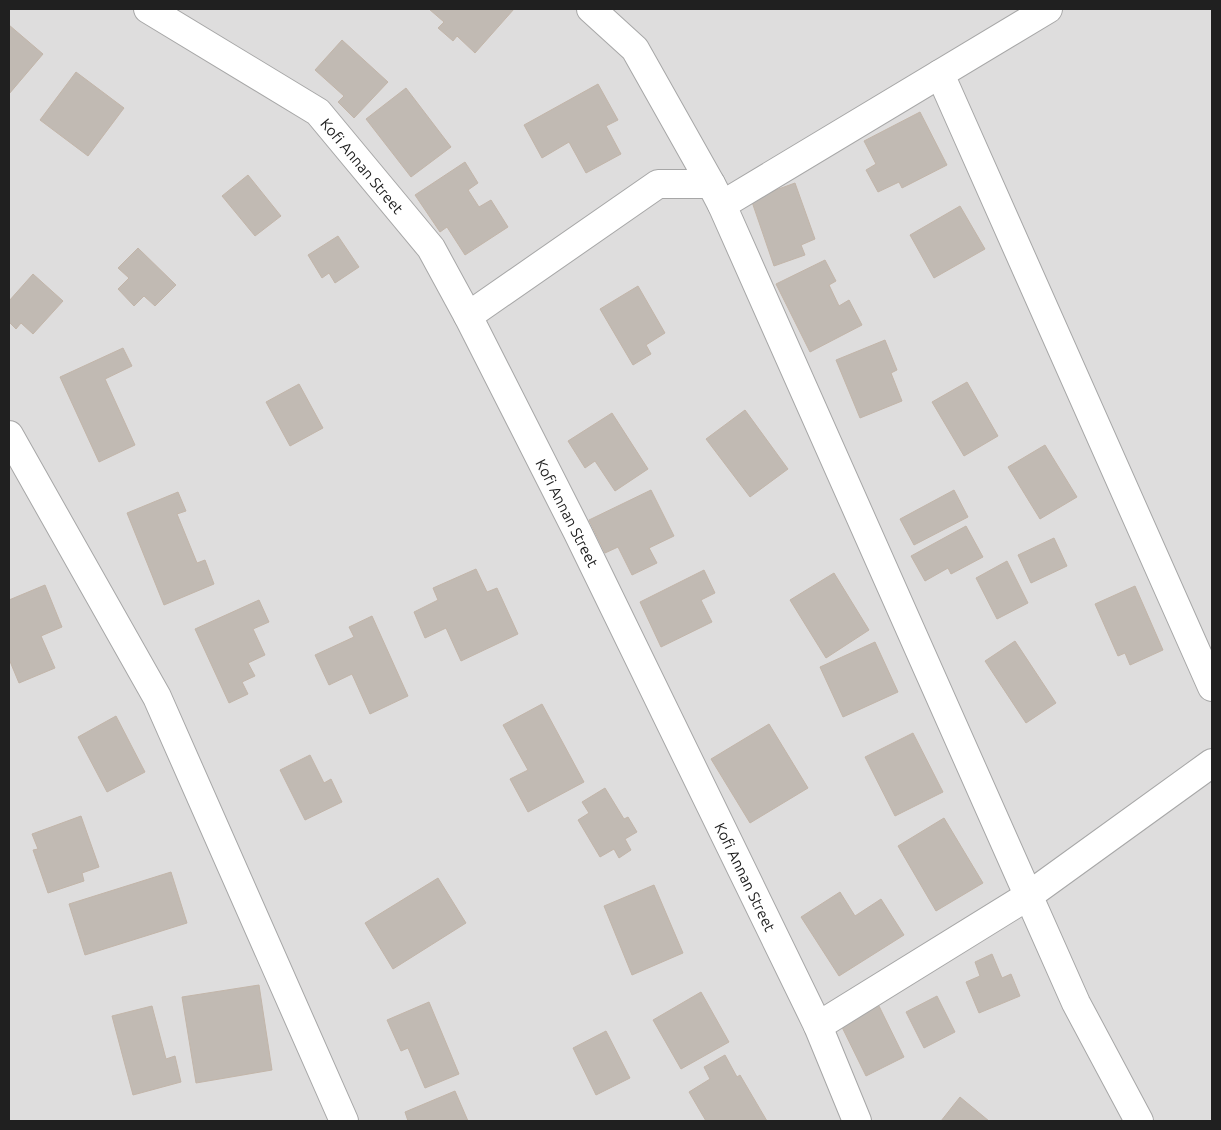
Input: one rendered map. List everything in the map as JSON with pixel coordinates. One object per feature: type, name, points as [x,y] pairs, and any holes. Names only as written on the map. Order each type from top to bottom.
[{"type":"street","name":"Kofi Annan Street","points":[[148,9],[318,112],[431,248],[468,316],[577,532],[818,1026],[857,1121]]},
{"type":"street","points":[[591,9],[635,49],[717,194],[1076,1003],[1139,1121]]},
{"type":"street","points":[[468,316],[658,184],[717,194],[940,74],[1048,9]]},
{"type":"street","points":[[940,74],[1212,687]]},
{"type":"street","points":[[9,435],[157,696],[344,1121]]},
{"type":"street","points":[[818,1026],[1028,896],[1212,762]]},
{"type":"shaded area","points":[[9,9],[1212,9],[1212,1121],[9,1121]]},
{"type":"building","points":[[429,9],[514,9],[475,53],[457,36],[453,41],[438,28],[444,22]]},
{"type":"building","points":[[9,25],[43,54],[9,94]]},
{"type":"building","points":[[342,40],[388,82],[354,118],[338,102],[344,96],[315,70]]},
{"type":"building","points":[[76,72],[124,108],[88,156],[40,120]]},
{"type":"building","points":[[598,84],[618,120],[606,126],[621,154],[586,173],[569,142],[542,158],[524,125]]},
{"type":"building","points":[[406,88],[451,147],[411,177],[366,119]]},
{"type":"building","points":[[920,112],[947,165],[902,188],[899,182],[878,192],[866,170],[876,164],[864,141]]},
{"type":"building","points":[[465,162],[478,183],[468,190],[479,207],[491,200],[508,227],[465,255],[447,227],[440,232],[415,195]]},
{"type":"building","points":[[248,175],[281,216],[255,236],[222,196]]},
{"type":"building","points":[[795,183],[815,239],[801,245],[805,255],[774,266],[751,199]]},
{"type":"building","points":[[960,206],[985,249],[934,278],[910,235]]},
{"type":"building","points":[[338,236],[359,267],[335,283],[329,273],[322,278],[308,255]]},
{"type":"building","points":[[138,248],[176,285],[155,306],[144,296],[134,306],[118,289],[129,278],[118,268]]},
{"type":"building","points":[[825,260],[836,281],[829,285],[839,306],[849,300],[862,325],[810,352],[776,284]]},
{"type":"building","points":[[33,274],[63,301],[33,334],[21,323],[16,329],[9,322],[9,301]]},
{"type":"building","points":[[638,286],[665,333],[646,345],[651,354],[633,365],[600,309]]},
{"type":"building","points":[[885,340],[897,370],[891,373],[902,401],[860,418],[836,360]]},
{"type":"building","points":[[123,348],[132,366],[105,379],[135,445],[99,462],[60,377]]},
{"type":"building","points":[[967,382],[998,436],[964,456],[932,402]]},
{"type":"building","points":[[299,384],[323,428],[290,446],[266,402]]},
{"type":"building","points":[[745,410],[788,469],[750,497],[706,439]]},
{"type":"building","points":[[612,413],[648,469],[615,491],[595,461],[585,468],[568,441]]},
{"type":"building","points":[[1045,445],[1077,497],[1040,519],[1008,467]]},
{"type":"building","points":[[651,490],[674,536],[649,548],[657,563],[632,575],[618,547],[605,553],[589,520]]},
{"type":"building","points":[[954,490],[968,517],[914,545],[900,519]]},
{"type":"building","points":[[178,492],[186,511],[177,514],[197,563],[205,560],[214,584],[164,605],[127,513]]},
{"type":"building","points":[[966,526],[983,557],[951,574],[948,568],[925,581],[911,556]]},
{"type":"building","points":[[1054,538],[1067,566],[1031,583],[1018,555]]},
{"type":"building","points":[[1007,561],[1028,603],[997,619],[976,578]]},
{"type":"building","points":[[476,569],[487,592],[497,588],[518,634],[461,661],[446,628],[425,638],[414,612],[438,600],[433,588]]},
{"type":"building","points":[[704,570],[715,593],[701,600],[712,622],[661,647],[640,602]]},
{"type":"building","points":[[834,573],[869,630],[826,658],[790,600]]},
{"type":"building","points":[[45,585],[62,627],[41,636],[55,668],[19,683],[9,659],[9,600]]},
{"type":"building","points":[[1135,586],[1163,650],[1130,665],[1125,653],[1118,656],[1095,604]]},
{"type":"building","points":[[259,600],[269,622],[253,629],[265,655],[248,663],[255,676],[242,682],[248,694],[229,703],[195,629]]},
{"type":"building","points":[[372,616],[408,696],[370,714],[352,674],[329,685],[315,655],[354,637],[349,627]]},
{"type":"building","points":[[1015,641],[1056,703],[1026,723],[985,661]]},
{"type":"building","points":[[875,642],[898,692],[843,717],[820,667]]},
{"type":"building","points":[[542,704],[584,782],[528,812],[510,779],[528,770],[503,725]]},
{"type":"building","points":[[116,716],[145,772],[107,792],[78,737]]},
{"type":"building","points":[[769,724],[808,788],[750,823],[711,759]]},
{"type":"building","points":[[913,733],[943,792],[895,816],[865,757]]},
{"type":"building","points":[[310,755],[324,783],[331,779],[342,802],[305,820],[280,770]]},
{"type":"building","points":[[605,788],[624,819],[628,817],[637,832],[625,839],[631,850],[619,858],[614,849],[600,857],[578,820],[589,813],[582,802]]},
{"type":"building","points":[[81,816],[99,867],[82,873],[84,881],[48,893],[33,850],[38,849],[32,834]]},
{"type":"building","points":[[944,818],[983,883],[936,911],[898,846]]},
{"type":"building","points":[[171,872],[187,923],[85,955],[69,904]]},
{"type":"building","points":[[438,878],[466,923],[393,969],[365,923]]},
{"type":"building","points":[[654,885],[683,953],[632,975],[604,906]]},
{"type":"building","points":[[840,892],[855,916],[881,899],[904,935],[839,976],[801,917]]},
{"type":"building","points":[[992,954],[1002,978],[1011,974],[1020,996],[979,1013],[966,982],[980,976],[975,962]]},
{"type":"building","points":[[259,985],[272,1070],[196,1083],[182,997]]},
{"type":"building","points":[[701,992],[729,1042],[681,1069],[653,1020]]},
{"type":"building","points":[[937,996],[955,1032],[924,1048],[906,1012]]},
{"type":"building","points":[[429,1002],[459,1074],[425,1088],[408,1048],[401,1051],[387,1020]]},
{"type":"building","points":[[877,1002],[904,1057],[866,1076],[839,1021]]},
{"type":"building","points":[[152,1006],[166,1059],[175,1056],[181,1082],[133,1095],[112,1016]]},
{"type":"building","points":[[606,1031],[630,1078],[596,1095],[573,1048]]},
{"type":"building","points":[[725,1055],[737,1077],[740,1075],[767,1121],[706,1121],[689,1092],[710,1079],[704,1067]]},
{"type":"building","points":[[455,1091],[468,1121],[408,1121],[405,1112]]},
{"type":"building","points":[[960,1097],[989,1121],[941,1121]]}]
